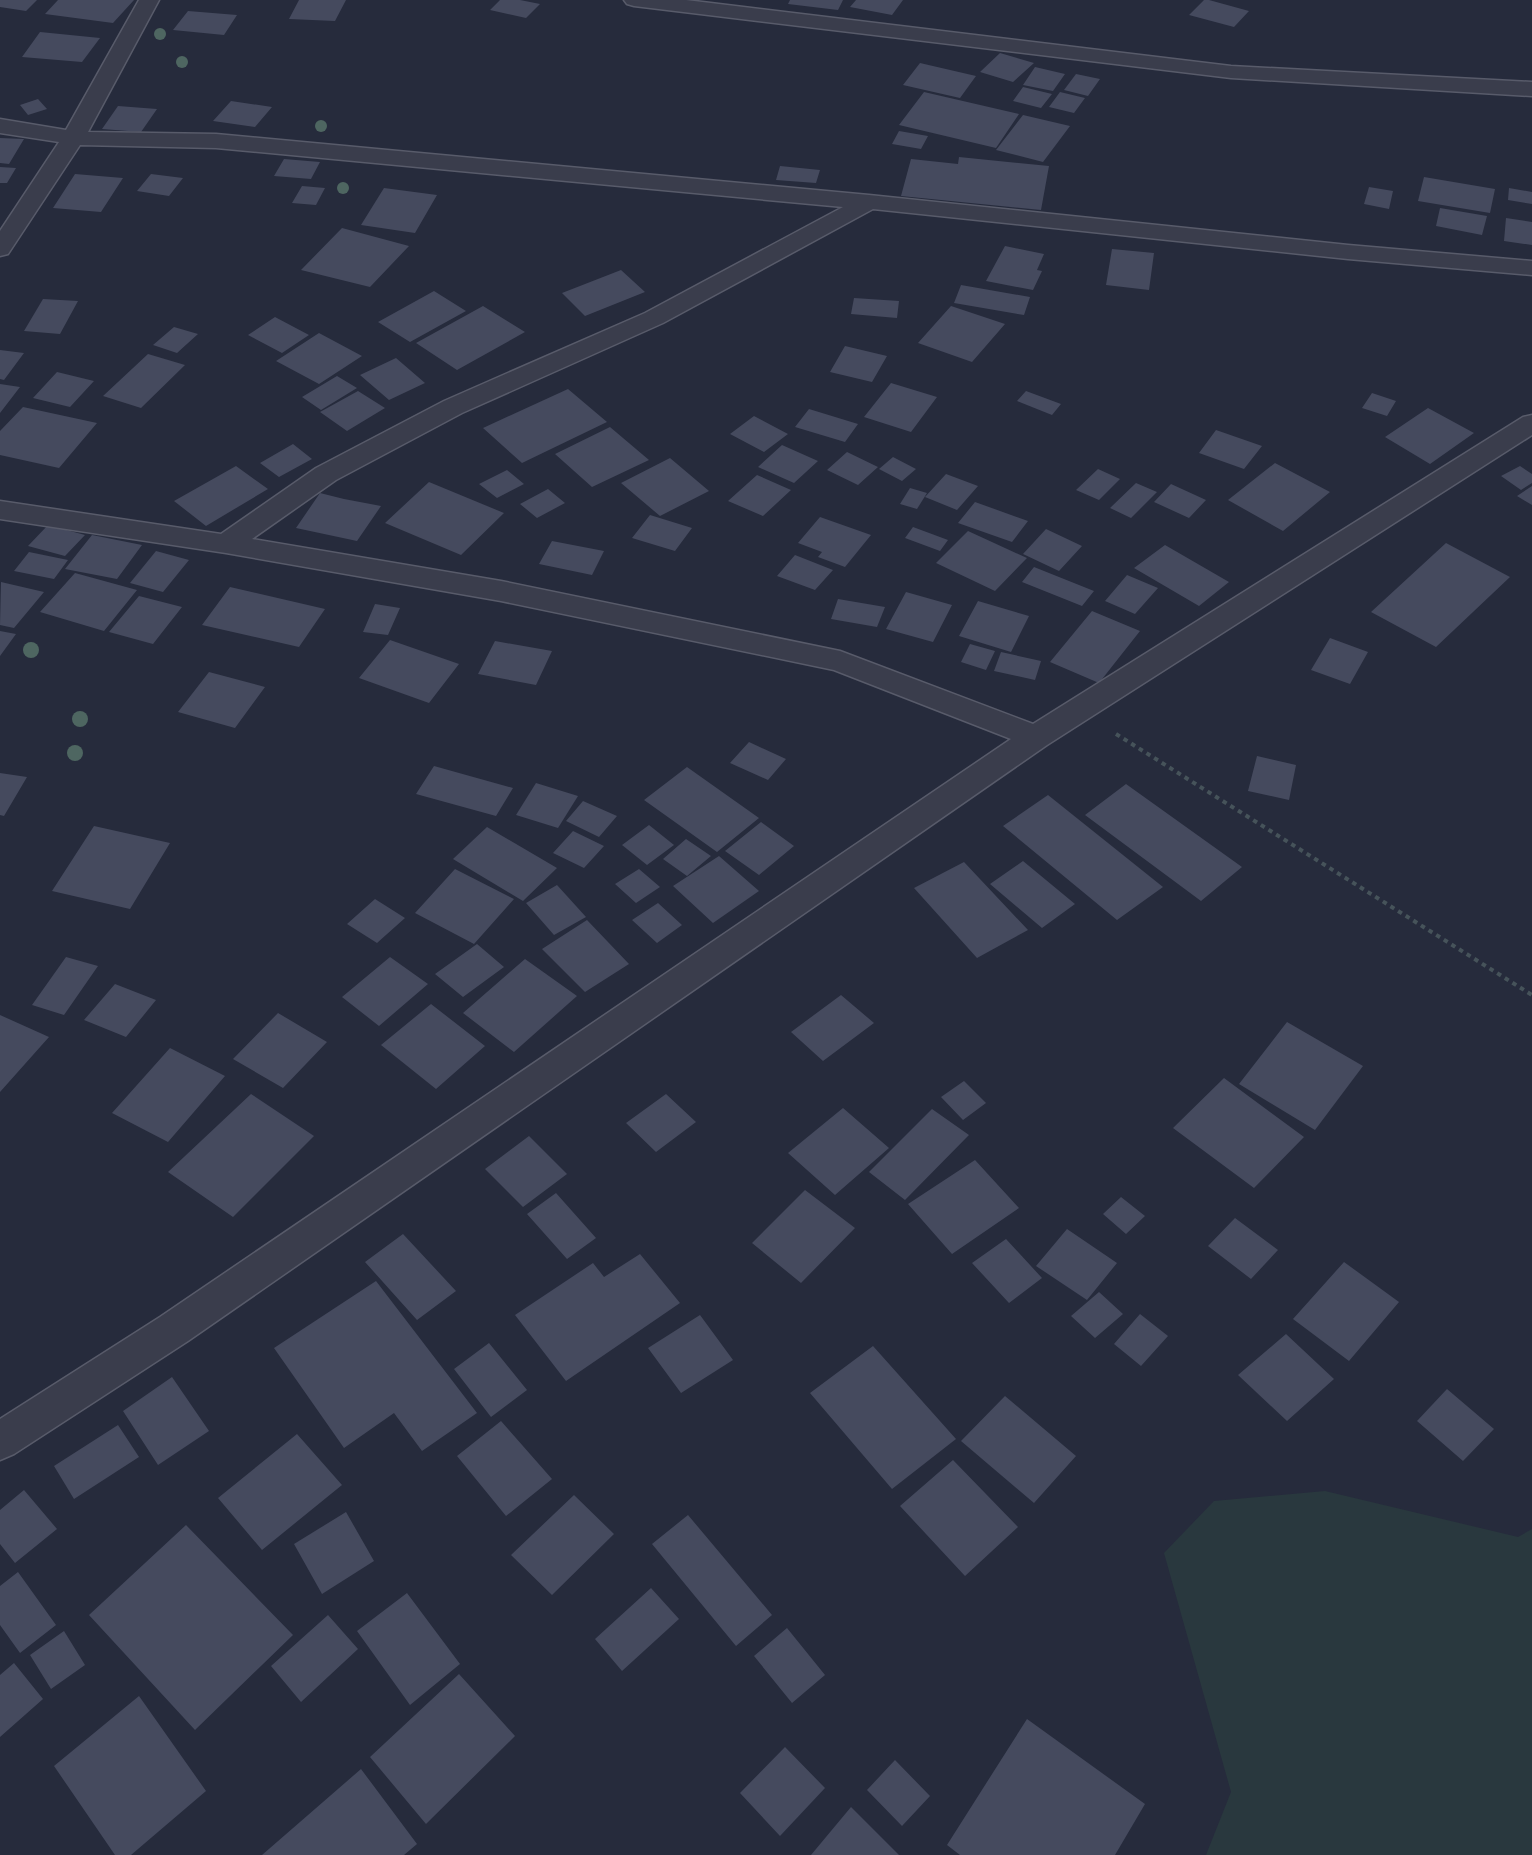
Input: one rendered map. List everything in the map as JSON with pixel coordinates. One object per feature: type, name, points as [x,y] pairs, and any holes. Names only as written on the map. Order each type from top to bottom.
[{"type":"street","points":[[0,249],[74,138],[149,0]]},
{"type":"street","points":[[634,0],[1231,72],[1532,89]]},
{"type":"street","points":[[0,126],[74,138],[216,141],[640,183],[869,202],[1348,252],[1532,268]]},
{"type":"street","points":[[226,544],[336,469],[453,407],[654,318],[869,202]]},
{"type":"street","points":[[0,1441],[174,1329],[1036,737],[1532,423]]},
{"type":"street","points":[[0,510],[226,544],[501,591],[840,661],[1036,737]]},
{"type":"path","points":[[1078,710],[1532,995]]},
{"type":"shaded area","points":[[1325,1491],[1518,1537],[1532,1529],[1532,1855],[1206,1855],[1231,1792],[1164,1553],[1214,1501]]},
{"type":"building","points":[[0,0],[37,0],[26,11],[0,7]]},
{"type":"building","points":[[58,0],[134,0],[113,23],[45,14]]},
{"type":"building","points":[[299,0],[346,0],[335,21],[289,19]]},
{"type":"building","points":[[500,0],[520,0],[540,4],[526,18],[490,10]]},
{"type":"building","points":[[790,0],[843,0],[838,10],[788,4]]},
{"type":"building","points":[[856,0],[903,0],[892,15],[850,7]]},
{"type":"building","points":[[1204,0],[1249,11],[1234,27],[1189,15]]},
{"type":"building","points":[[188,11],[237,15],[224,35],[173,30]]},
{"type":"building","points":[[40,32],[100,38],[82,62],[22,57]]},
{"type":"building","points":[[1000,53],[1034,63],[1013,82],[980,72]]},
{"type":"building","points":[[920,63],[976,76],[960,98],[903,85]]},
{"type":"building","points":[[1035,67],[1065,74],[1053,91],[1023,85]]},
{"type":"building","points":[[1076,74],[1100,79],[1088,96],[1064,90]]},
{"type":"building","points":[[1023,87],[1052,94],[1041,108],[1013,101]]},
{"type":"building","points":[[924,92],[1019,114],[996,148],[899,125]]},
{"type":"building","points":[[1060,92],[1085,98],[1074,113],[1049,107]]},
{"type":"building","points":[[38,99],[47,109],[28,115],[20,105]]},
{"type":"building","points":[[231,101],[272,107],[255,127],[213,121]]},
{"type":"building","points":[[118,106],[157,109],[141,132],[102,129]]},
{"type":"building","points":[[1023,115],[1070,126],[1043,162],[996,150]]},
{"type":"building","points":[[899,131],[928,136],[921,149],[892,144]]},
{"type":"building","points":[[0,138],[24,139],[9,164],[0,163]]},
{"type":"building","points":[[959,157],[1049,166],[1041,210],[901,196],[911,159],[958,164]]},
{"type":"building","points":[[284,159],[320,162],[311,179],[274,176]]},
{"type":"building","points":[[780,166],[820,170],[816,183],[776,180]]},
{"type":"building","points":[[0,167],[16,168],[7,183],[0,183]]},
{"type":"building","points":[[75,174],[123,178],[101,212],[53,208]]},
{"type":"building","points":[[151,174],[183,178],[169,196],[137,191]]},
{"type":"building","points":[[1424,177],[1495,189],[1490,213],[1418,201]]},
{"type":"building","points":[[302,186],[325,188],[316,205],[292,203]]},
{"type":"building","points":[[1369,187],[1393,191],[1389,209],[1364,204]]},
{"type":"building","points":[[384,188],[437,195],[415,233],[361,225]]},
{"type":"building","points":[[1509,188],[1532,192],[1532,204],[1508,200]]},
{"type":"building","points":[[1440,208],[1487,216],[1482,235],[1436,226]]},
{"type":"building","points":[[1506,218],[1532,222],[1532,245],[1504,241]]},
{"type":"building","points":[[342,228],[409,246],[370,287],[301,270]]},
{"type":"building","points":[[1005,246],[1044,254],[1037,270],[1042,271],[1033,290],[986,281]]},
{"type":"building","points":[[1112,249],[1154,253],[1149,290],[1106,285]]},
{"type":"building","points":[[621,270],[645,292],[585,316],[562,293]]},
{"type":"building","points":[[961,285],[1030,297],[1024,315],[954,303]]},
{"type":"building","points":[[434,291],[466,311],[410,342],[378,322]]},
{"type":"building","points":[[854,298],[899,301],[897,318],[851,314]]},
{"type":"building","points":[[43,299],[78,301],[60,334],[24,331]]},
{"type":"building","points":[[483,306],[525,332],[457,370],[416,343]]},
{"type":"building","points":[[951,306],[1005,324],[972,362],[918,343]]},
{"type":"building","points":[[275,317],[309,335],[282,353],[248,335]]},
{"type":"building","points":[[174,327],[198,334],[177,353],[153,345]]},
{"type":"building","points":[[319,333],[362,356],[319,384],[276,361]]},
{"type":"building","points":[[845,346],[887,356],[872,382],[830,372]]},
{"type":"building","points":[[0,350],[24,353],[4,380],[0,379]]},
{"type":"building","points":[[148,354],[185,365],[141,408],[103,396]]},
{"type":"building","points":[[396,358],[425,383],[389,400],[360,375]]},
{"type":"building","points":[[57,372],[94,381],[70,407],[33,398]]},
{"type":"building","points":[[337,376],[357,388],[321,410],[302,397]]},
{"type":"building","points":[[891,383],[937,397],[911,432],[864,417]]},
{"type":"building","points":[[0,384],[20,387],[0,413]]},
{"type":"building","points":[[568,389],[607,422],[522,463],[483,428]]},
{"type":"building","points":[[358,391],[385,408],[347,431],[320,412]]},
{"type":"building","points":[[1026,391],[1061,404],[1052,415],[1017,401]]},
{"type":"building","points":[[1372,393],[1396,401],[1387,416],[1362,408]]},
{"type":"building","points":[[23,407],[97,423],[59,468],[0,455],[0,431]]},
{"type":"building","points":[[1428,408],[1474,433],[1430,464],[1385,437]]},
{"type":"building","points":[[809,409],[858,424],[845,442],[795,427]]},
{"type":"building","points":[[754,416],[788,434],[764,452],[730,434]]},
{"type":"building","points":[[610,427],[649,460],[592,487],[555,454]]},
{"type":"building","points":[[1216,430],[1262,446],[1244,469],[1199,453]]},
{"type":"building","points":[[293,444],[312,459],[279,477],[260,463]]},
{"type":"building","points":[[782,445],[818,461],[794,483],[758,467]]},
{"type":"building","points":[[847,452],[878,467],[858,485],[827,470]]},
{"type":"building","points":[[893,457],[916,469],[902,481],[879,469]]},
{"type":"building","points":[[670,458],[709,491],[660,516],[621,483]]},
{"type":"building","points":[[1275,463],[1330,492],[1283,531],[1228,500]]},
{"type":"building","points":[[236,466],[268,489],[206,526],[174,501]]},
{"type":"building","points":[[1520,466],[1532,474],[1532,483],[1521,490],[1501,476]]},
{"type":"building","points":[[1098,469],[1120,479],[1099,500],[1076,490]]},
{"type":"building","points":[[507,470],[524,484],[497,498],[479,484]]},
{"type":"building","points":[[946,474],[978,486],[957,510],[925,497]]},
{"type":"building","points":[[757,475],[791,490],[763,516],[728,501]]},
{"type":"building","points":[[429,482],[504,513],[461,555],[385,523]]},
{"type":"building","points":[[1136,483],[1157,492],[1131,518],[1110,508]]},
{"type":"building","points":[[1171,484],[1206,500],[1189,518],[1154,502]]},
{"type":"building","points":[[1532,486],[1532,505],[1517,496]]},
{"type":"building","points":[[910,488],[927,493],[917,509],[900,504]]},
{"type":"building","points":[[548,489],[565,503],[537,518],[520,504]]},
{"type":"building","points":[[320,493],[381,506],[357,541],[296,528]]},
{"type":"building","points":[[975,502],[1028,521],[1012,542],[958,523]]},
{"type":"building","points":[[650,515],[692,528],[675,551],[632,538]]},
{"type":"building","points":[[820,517],[871,535],[845,567],[818,557],[822,552],[798,543]]},
{"type":"building","points":[[48,525],[85,535],[65,556],[28,546]]},
{"type":"building","points":[[913,527],[948,540],[940,551],[905,538]]},
{"type":"building","points":[[1046,529],[1082,546],[1059,571],[1023,554]]},
{"type":"building","points":[[968,531],[1027,558],[995,591],[936,563]]},
{"type":"building","points":[[92,535],[142,545],[117,579],[65,569]]},
{"type":"building","points":[[552,541],[604,551],[592,575],[539,564]]},
{"type":"building","points":[[1446,543],[1510,577],[1436,647],[1371,612]]},
{"type":"building","points":[[1165,545],[1229,582],[1199,606],[1134,568]]},
{"type":"building","points":[[156,551],[189,560],[163,592],[130,583]]},
{"type":"building","points":[[29,552],[68,560],[54,579],[14,571]]},
{"type":"building","points":[[795,555],[833,570],[815,590],[777,576]]},
{"type":"building","points":[[1034,567],[1094,591],[1082,606],[1022,582]]},
{"type":"building","points":[[75,573],[137,590],[104,631],[40,612]]},
{"type":"building","points":[[1127,575],[1158,588],[1135,614],[1105,601]]},
{"type":"building","points":[[1,582],[44,592],[14,628],[0,625]]},
{"type":"building","points":[[230,587],[325,609],[299,647],[202,625]]},
{"type":"building","points":[[906,592],[952,605],[933,642],[886,629]]},
{"type":"building","points":[[139,596],[182,607],[153,644],[109,632]]},
{"type":"building","points":[[838,599],[885,607],[877,627],[831,619]]},
{"type":"building","points":[[978,601],[1029,616],[1011,652],[959,636]]},
{"type":"building","points":[[375,604],[400,608],[388,635],[363,632]]},
{"type":"building","points":[[1092,611],[1140,631],[1099,683],[1050,662]]},
{"type":"building","points":[[0,631],[16,634],[0,656]]},
{"type":"building","points":[[1330,638],[1368,652],[1350,684],[1311,670]]},
{"type":"building","points":[[390,640],[459,664],[429,703],[359,678]]},
{"type":"building","points":[[495,641],[552,651],[536,685],[478,674]]},
{"type":"building","points":[[970,644],[995,651],[986,670],[961,662]]},
{"type":"building","points":[[1001,652],[1041,661],[1035,680],[994,671]]},
{"type":"building","points":[[209,672],[265,687],[235,728],[178,712]]},
{"type":"building","points":[[749,742],[786,759],[768,780],[730,763]]},
{"type":"building","points":[[1257,756],[1296,765],[1289,800],[1248,791]]},
{"type":"building","points":[[434,766],[513,788],[496,816],[416,794]]},
{"type":"building","points":[[687,767],[759,818],[717,852],[644,800]]},
{"type":"building","points":[[0,773],[27,777],[4,816],[0,815]]},
{"type":"building","points":[[536,783],[578,796],[558,828],[516,815]]},
{"type":"building","points":[[1126,784],[1242,867],[1201,901],[1085,815]]},
{"type":"building","points":[[1048,795],[1163,887],[1117,920],[1003,826]]},
{"type":"building","points":[[583,801],[617,816],[599,837],[566,821]]},
{"type":"building","points":[[761,822],[794,846],[759,875],[725,851]]},
{"type":"building","points":[[649,825],[674,845],[647,865],[622,845]]},
{"type":"building","points":[[94,826],[170,843],[130,909],[52,891]]},
{"type":"building","points":[[487,827],[557,868],[523,901],[453,859]]},
{"type":"building","points":[[573,831],[604,846],[584,868],[553,853]]},
{"type":"building","points":[[686,839],[711,856],[687,876],[663,859]]},
{"type":"building","points":[[719,856],[759,891],[713,923],[673,886]]},
{"type":"building","points":[[1023,861],[1075,904],[1042,928],[990,884]]},
{"type":"building","points":[[964,862],[1028,930],[977,958],[914,888]]},
{"type":"building","points":[[455,869],[514,899],[474,944],[415,913]]},
{"type":"building","points":[[639,869],[660,887],[636,903],[615,884]]},
{"type":"building","points":[[557,885],[586,917],[554,935],[526,903]]},
{"type":"building","points":[[375,899],[405,918],[377,943],[347,924]]},
{"type":"building","points":[[658,903],[682,925],[657,943],[632,920]]},
{"type":"building","points":[[587,920],[629,964],[585,992],[542,949]]},
{"type":"building","points":[[477,944],[504,967],[463,997],[435,974]]},
{"type":"building","points":[[66,957],[98,966],[64,1015],[32,1005]]},
{"type":"building","points":[[390,957],[428,984],[379,1026],[342,997]]},
{"type":"building","points":[[525,959],[577,996],[514,1052],[463,1013]]},
{"type":"building","points":[[115,984],[156,1000],[126,1037],[84,1020]]},
{"type":"building","points":[[841,995],[874,1023],[823,1061],[791,1032]]},
{"type":"building","points":[[431,1004],[485,1046],[436,1089],[381,1045]]},
{"type":"building","points":[[278,1013],[327,1042],[283,1088],[233,1059]]},
{"type":"building","points":[[0,1015],[49,1037],[0,1092]]},
{"type":"building","points":[[1287,1022],[1363,1066],[1315,1130],[1239,1084]]},
{"type":"building","points":[[170,1048],[225,1076],[168,1142],[112,1113]]},
{"type":"building","points":[[1224,1078],[1304,1137],[1254,1188],[1173,1128]]},
{"type":"building","points":[[964,1081],[986,1103],[963,1120],[941,1097]]},
{"type":"building","points":[[251,1094],[314,1136],[233,1217],[168,1172]]},
{"type":"building","points":[[666,1094],[696,1122],[656,1152],[626,1123]]},
{"type":"building","points":[[843,1108],[889,1148],[835,1195],[788,1153]]},
{"type":"building","points":[[932,1109],[969,1135],[905,1200],[869,1172]]},
{"type":"building","points":[[529,1136],[567,1174],[523,1207],[485,1169]]},
{"type":"building","points":[[975,1160],[1019,1208],[952,1254],[908,1204]]},
{"type":"building","points":[[805,1190],[855,1228],[801,1283],[752,1243]]},
{"type":"building","points":[[556,1193],[596,1238],[567,1259],[527,1214]]},
{"type":"building","points":[[1121,1197],[1145,1216],[1126,1234],[1103,1214]]},
{"type":"building","points":[[1235,1218],[1278,1250],[1251,1279],[1208,1246]]},
{"type":"building","points":[[1067,1229],[1117,1263],[1087,1300],[1036,1266]]},
{"type":"building","points":[[403,1234],[456,1291],[417,1320],[365,1262]]},
{"type":"building","points":[[1006,1239],[1042,1278],[1009,1303],[972,1263]]},
{"type":"building","points":[[640,1254],[680,1303],[566,1381],[515,1315],[593,1263],[604,1277]]},
{"type":"building","points":[[1344,1262],[1399,1302],[1349,1361],[1293,1319]]},
{"type":"building","points":[[376,1281],[477,1413],[422,1451],[394,1413],[344,1448],[274,1348]]},
{"type":"building","points":[[1099,1292],[1123,1314],[1095,1338],[1071,1316]]},
{"type":"building","points":[[1140,1314],[1168,1336],[1141,1366],[1114,1344]]},
{"type":"building","points":[[700,1315],[733,1360],[681,1393],[648,1348]]},
{"type":"building","points":[[1286,1334],[1334,1379],[1287,1421],[1238,1375]]},
{"type":"building","points":[[489,1343],[527,1390],[491,1417],[454,1369]]},
{"type":"building","points":[[873,1346],[956,1439],[892,1489],[810,1393]]},
{"type":"building","points":[[172,1377],[209,1431],[158,1465],[123,1411]]},
{"type":"building","points":[[1447,1389],[1494,1429],[1463,1461],[1417,1421]]},
{"type":"building","points":[[1005,1396],[1076,1456],[1034,1503],[961,1441]]},
{"type":"building","points":[[501,1421],[552,1479],[506,1516],[457,1456]]},
{"type":"building","points":[[118,1425],[139,1457],[74,1499],[54,1466]]},
{"type":"building","points":[[297,1434],[342,1485],[262,1550],[218,1498]]},
{"type":"building","points":[[953,1460],[1018,1527],[965,1576],[900,1506]]},
{"type":"building","points":[[24,1490],[57,1529],[15,1563],[0,1544],[0,1510]]},
{"type":"building","points":[[574,1495],[614,1534],[552,1595],[511,1555]]},
{"type":"building","points":[[346,1512],[374,1561],[322,1594],[294,1544]]},
{"type":"building","points":[[688,1515],[772,1615],[736,1646],[652,1544]]},
{"type":"building","points":[[186,1525],[293,1635],[195,1730],[89,1615]]},
{"type":"building","points":[[18,1572],[56,1625],[20,1653],[0,1625],[0,1586]]},
{"type":"building","points":[[651,1588],[679,1619],[622,1671],[595,1639]]},
{"type":"building","points":[[407,1593],[460,1664],[410,1705],[357,1631]]},
{"type":"building","points":[[328,1615],[358,1649],[301,1702],[271,1666]]},
{"type":"building","points":[[787,1628],[825,1675],[792,1703],[754,1656]]},
{"type":"building","points":[[64,1631],[85,1665],[51,1689],[30,1655]]},
{"type":"building","points":[[14,1663],[43,1699],[0,1737],[0,1675]]},
{"type":"building","points":[[459,1674],[515,1736],[426,1824],[370,1757]]},
{"type":"building","points":[[139,1696],[206,1791],[131,1855],[115,1855],[54,1766]]},
{"type":"building","points":[[1027,1719],[1145,1804],[1115,1855],[960,1855],[947,1845]]},
{"type":"building","points":[[785,1747],[825,1788],[780,1836],[740,1793]]},
{"type":"building","points":[[895,1760],[930,1796],[902,1826],[867,1790]]},
{"type":"building","points":[[361,1769],[417,1844],[404,1855],[262,1855]]},
{"type":"building","points":[[851,1807],[899,1855],[811,1855]]}]
